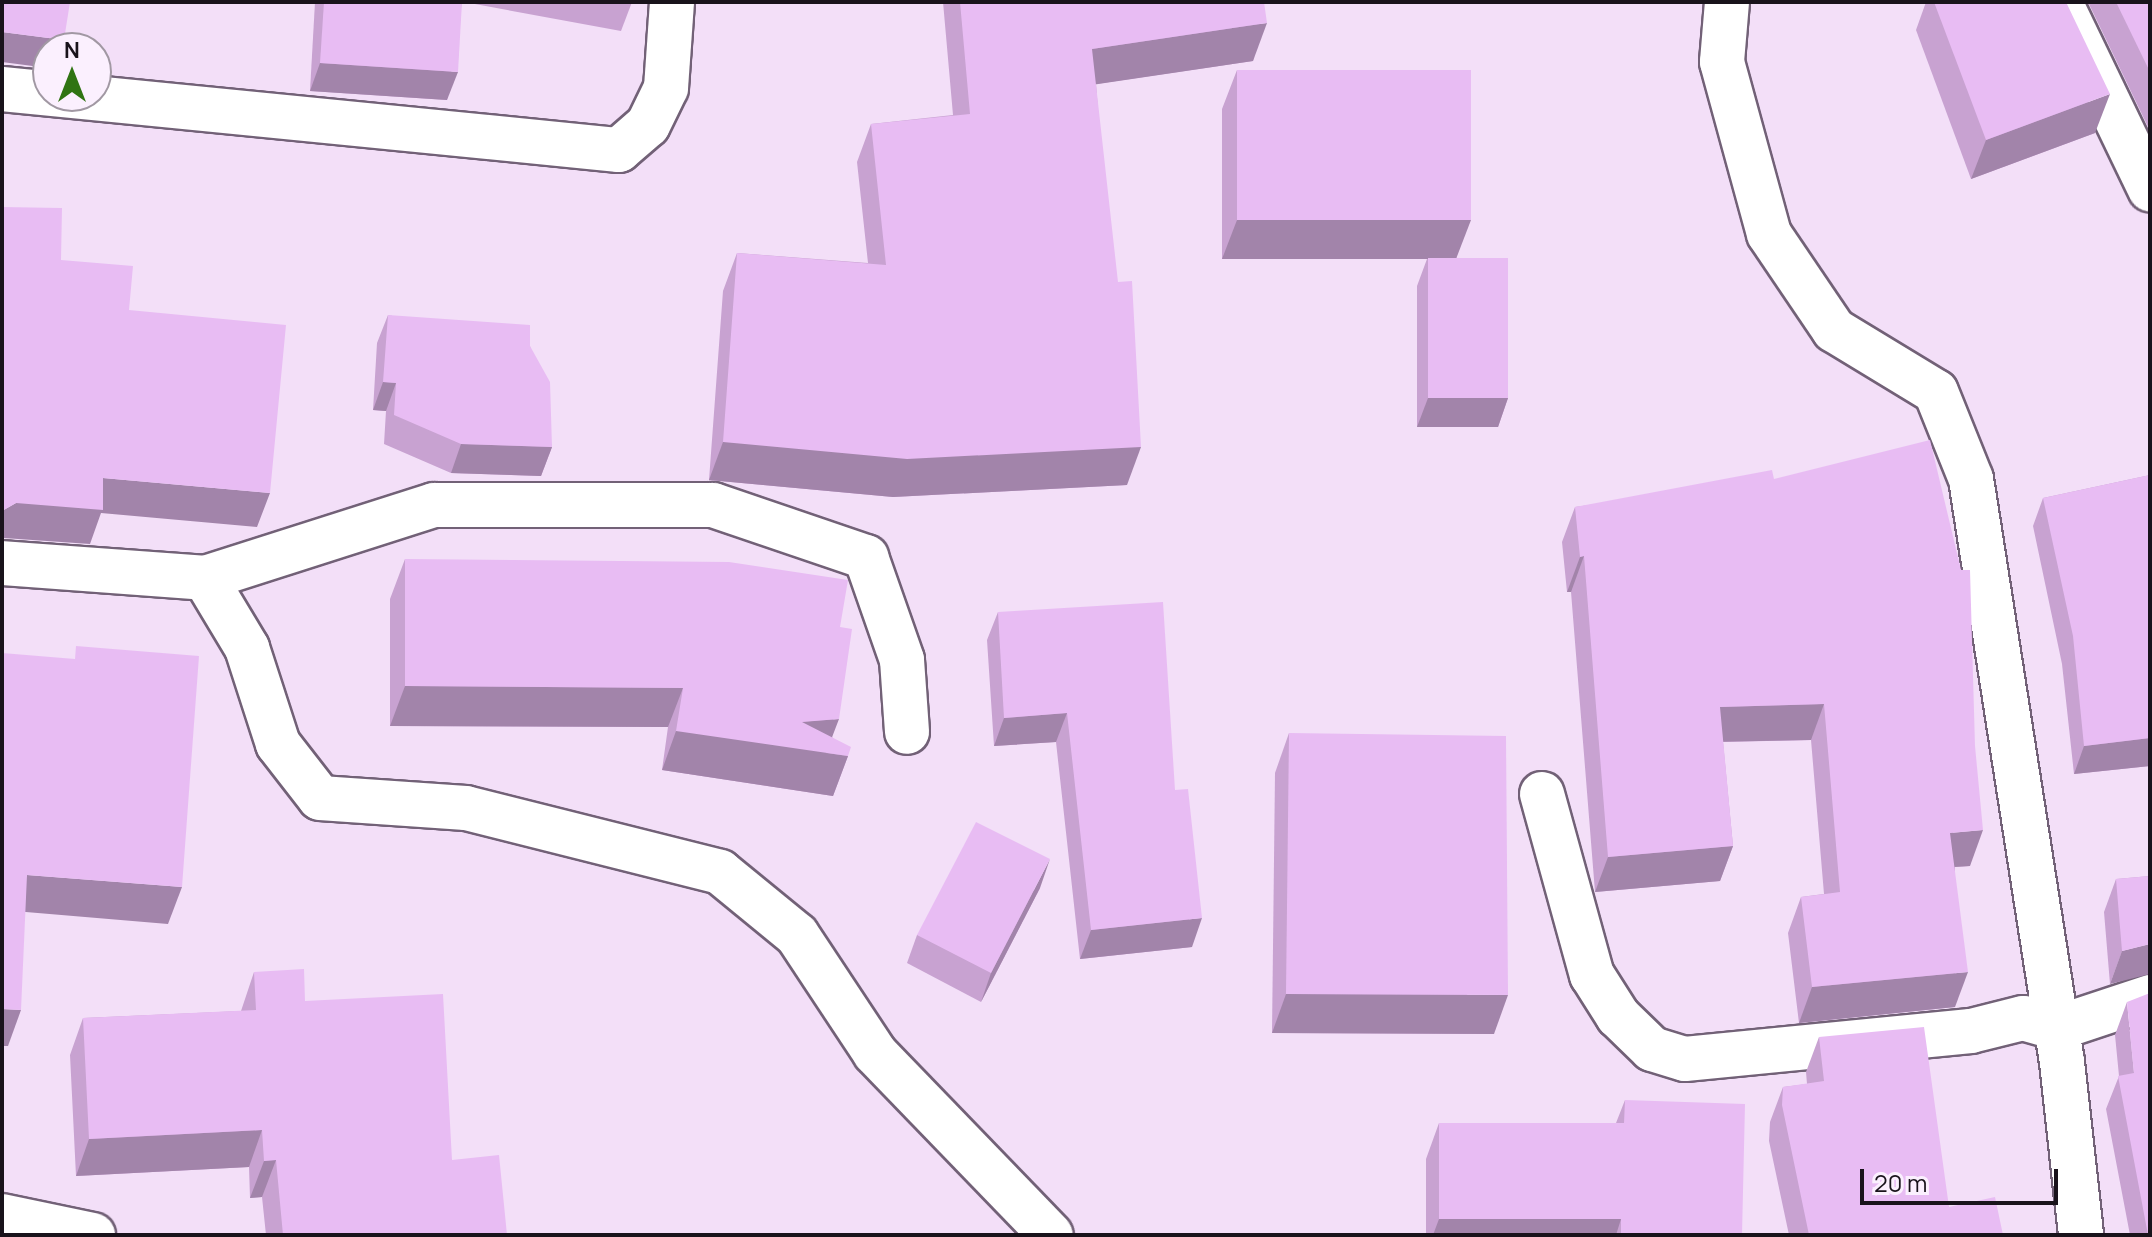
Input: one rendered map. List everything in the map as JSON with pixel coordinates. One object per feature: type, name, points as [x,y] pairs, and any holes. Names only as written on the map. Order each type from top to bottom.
[{"type":"street","points":[[2,89],[619,150],[648,125],[666,88],[672,2]]},
{"type":"street","points":[[1727,2],[1722,62],[1769,234],[1834,330],[1936,392],[1971,479],[2057,1028],[2081,1235]]},
{"type":"street","points":[[2060,2],[2150,189]]},
{"type":"street","points":[[2,563],[205,578],[434,505],[713,505],[866,557],[902,660],[907,732]]},
{"type":"street","points":[[205,578],[247,648],[278,744],[320,798],[466,808],[720,872],[797,935],[875,1053],[1051,1235]]},
{"type":"street","points":[[1542,794],[1592,975],[1618,1016],[1652,1049],[1685,1059],[1971,1031],[2023,1018],[2057,1028],[2150,997]]},
{"type":"street","points":[[2,1216],[93,1235]]},
{"type":"building","points":[[2,2],[70,2],[65,32],[32,32],[32,36],[2,32]]},
{"type":"building","points":[[324,2],[462,2],[458,72],[320,63]]},
{"type":"building","points":[[960,2],[1264,2],[1267,23],[1092,49],[1118,282],[1132,281],[1141,447],[907,459],[723,442],[737,253],[886,265],[871,124],[970,114]]},
{"type":"building","points":[[1934,2],[2066,2],[2110,94],[1986,140]]},
{"type":"building","points":[[2116,2],[2150,2],[2150,72]]},
{"type":"building","points":[[1237,70],[1471,70],[1471,220],[1237,220]]},
{"type":"building","points":[[2,207],[62,208],[61,260],[133,266],[129,310],[286,325],[270,493],[103,478],[103,510],[16,503],[2,511]]},
{"type":"building","points":[[1428,258],[1508,258],[1508,398],[1428,398]]},
{"type":"building","points":[[388,315],[530,325],[530,346],[550,382],[552,447],[461,444],[394,415],[396,383],[383,382]]},
{"type":"building","points":[[1930,440],[1961,570],[1970,570],[1975,746],[1983,830],[1950,833],[1968,972],[1812,987],[1801,897],[1840,892],[1824,704],[1720,707],[1733,846],[1608,857],[1584,556],[1580,557],[1575,507],[1772,470],[1774,479]]},
{"type":"building","points":[[2150,475],[2150,738],[2084,746],[2073,636],[2043,498]]},
{"type":"building","points":[[405,559],[729,562],[848,580],[840,627],[852,629],[839,719],[802,722],[851,747],[848,756],[676,731],[683,688],[405,686]]},
{"type":"building","points":[[1163,602],[1175,790],[1188,789],[1202,918],[1091,930],[1067,713],[1004,718],[998,612]]},
{"type":"building","points":[[76,646],[199,656],[182,887],[27,875],[21,1010],[2,1009],[2,653],[75,659]]},
{"type":"building","points":[[1289,733],[1506,736],[1508,995],[1286,994]]},
{"type":"building","points":[[976,822],[1050,859],[991,973],[917,935]]},
{"type":"building","points":[[2150,876],[2150,944],[2122,951],[2116,879]]},
{"type":"building","points":[[304,969],[305,1001],[443,994],[452,1160],[499,1155],[507,1235],[283,1235],[276,1160],[264,1161],[262,1130],[89,1139],[83,1018],[256,1010],[254,972]]},
{"type":"building","points":[[2150,993],[2148,1235],[2118,1076],[2134,1073],[2127,1002]]},
{"type":"building","points":[[1924,1027],[1949,1207],[1995,1197],[2003,1235],[1809,1235],[1782,1105],[1783,1087],[1824,1081],[1819,1037]]},
{"type":"building","points":[[1625,1100],[1745,1104],[1742,1235],[1621,1235],[1621,1219],[1439,1219],[1439,1123],[1624,1123]]}]
